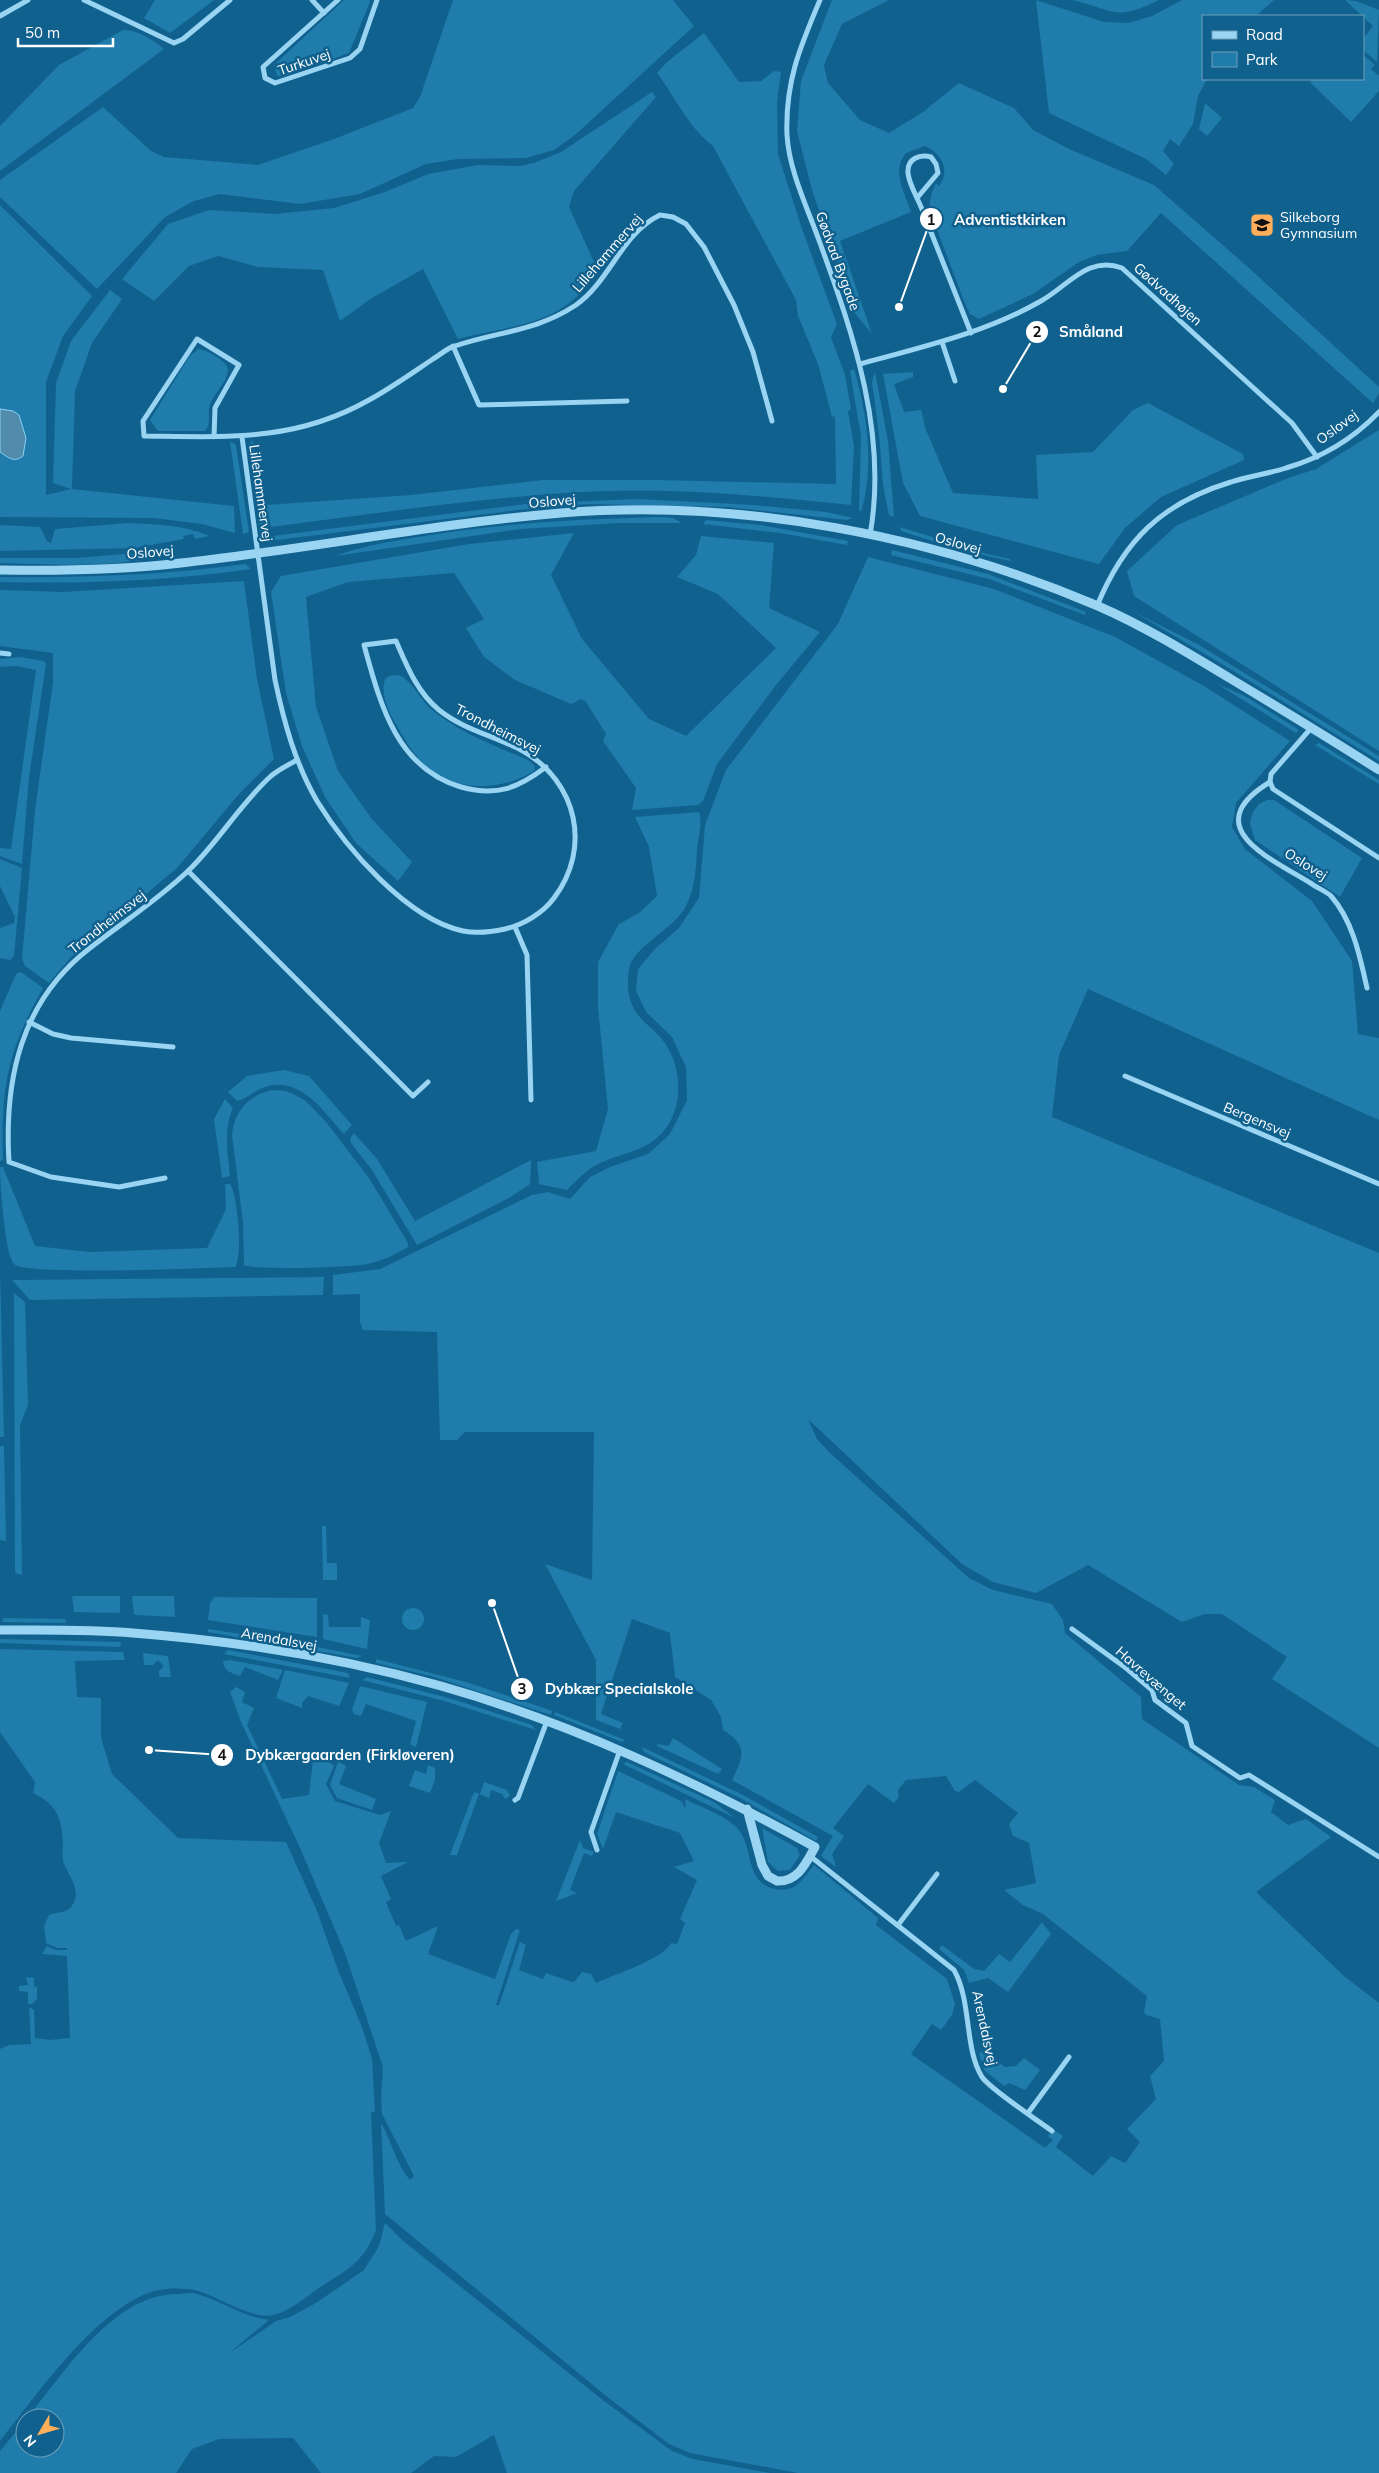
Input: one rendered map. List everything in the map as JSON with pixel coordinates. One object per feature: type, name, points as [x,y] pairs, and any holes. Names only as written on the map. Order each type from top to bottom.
[{"type":"street","points":[[0,16],[28,0]]},
{"type":"street","points":[[84,0],[174,43],[183,39],[230,0]]},
{"type":"street","points":[[312,0],[324,13]]},
{"type":"street","name":"Turkuvej","points":[[338,0],[263,67],[265,78],[276,83],[350,58],[360,49],[377,0]]},
{"type":"street","name":"Gødvad Bygade","points":[[820,0],[796,57],[787,102],[787,137],[796,176],[844,309],[860,364],[872,424],[875,477],[870,535]]},
{"type":"street","points":[[918,198],[938,174],[936,164],[931,157],[923,155],[915,157],[910,163],[908,173],[970,333]]},
{"type":"street","name":"Lillehammervej","points":[[214,437],[216,408],[239,365],[197,339],[143,422],[144,436],[214,437],[242,437],[288,430],[324,421],[369,401],[453,346],[556,318],[581,301],[600,281],[639,228],[660,214],[673,217],[686,224],[704,247],[734,305],[753,352],[772,421]]},
{"type":"street","name":"Gødvadhøjen","points":[[860,364],[970,333],[1042,301],[1080,273],[1094,266],[1116,266],[1122,268],[1292,423],[1317,457]]},
{"type":"street","points":[[942,342],[955,381]]},
{"type":"street","points":[[453,346],[479,405],[627,401]]},
{"type":"street","name":"Oslovej","points":[[1097,606],[1114,568],[1130,545],[1173,507],[1201,493],[1231,482],[1286,468],[1317,457],[1353,434],[1379,412]]},
{"type":"street","name":"Lillehammervej","points":[[242,437],[258,552]]},
{"type":"street","name":"Oslovej","points":[[0,570],[94,570],[179,563],[534,516],[613,511],[691,512],[758,517],[870,535],[980,563],[1097,606],[1192,655],[1312,727],[1379,770]]},
{"type":"street","name":"Trondheimsvej","points":[[258,552],[275,680],[283,718],[297,760],[317,800],[340,835],[370,870],[414,908],[438,922],[463,931],[486,933],[515,927],[538,914],[553,899],[568,874],[575,851],[575,821],[561,788],[546,767],[522,751],[458,724],[437,708],[410,675],[396,641],[364,645],[378,698],[399,740],[417,763],[443,782],[473,790],[500,791],[524,784],[546,767]]},
{"type":"street","points":[[0,653],[9,654]]},
{"type":"street","name":"Oslovej","points":[[1312,727],[1271,774],[1270,782],[1243,802],[1238,813],[1238,826],[1251,846],[1330,896],[1354,935],[1367,988]]},
{"type":"street","name":"Trondheimsvej","points":[[165,1178],[119,1187],[51,1177],[9,1162],[7,1124],[10,1087],[16,1057],[29,1022],[51,988],[70,966],[89,948],[153,902],[188,871],[219,838],[263,784],[273,774],[297,760]]},
{"type":"street","points":[[1270,782],[1273,789],[1379,858]]},
{"type":"street","points":[[188,871],[413,1096],[428,1082]]},
{"type":"street","points":[[515,927],[527,955],[531,1100]]},
{"type":"street","points":[[29,1022],[53,1034],[71,1038],[173,1047]]},
{"type":"street","name":"Bergensvej","points":[[1126,1076],[1379,1184]]},
{"type":"street","name":"Havrevænget","points":[[1072,1629],[1126,1668],[1152,1690],[1156,1700],[1186,1723],[1192,1746],[1240,1778],[1249,1775],[1379,1857]]},
{"type":"street","name":"Arendalsvej","points":[[0,1630],[131,1632],[217,1642],[368,1668],[442,1686],[546,1721],[620,1750],[747,1809],[815,1847],[810,1856],[954,1970],[962,1984],[976,2066],[983,2079],[1052,2131]]},
{"type":"street","points":[[515,1800],[518,1798],[546,1721]]},
{"type":"street","points":[[597,1850],[591,1832],[620,1750]]},
{"type":"street","points":[[747,1809],[759,1858],[768,1876],[777,1881],[790,1879],[801,1871],[810,1856]]},
{"type":"street","points":[[898,1925],[937,1874]]},
{"type":"street","points":[[1028,2113],[1069,2057]]},
{"type":"green space","points":[[155,0],[214,0],[170,33],[144,18]]},
{"type":"green space","points":[[344,0],[369,0],[370,2],[349,53],[285,76],[277,76],[274,65]]},
{"type":"green space","points":[[453,0],[673,0],[694,26],[575,135],[554,150],[526,158],[458,159],[426,164],[360,194],[300,204],[220,194],[194,201],[165,217],[97,289],[0,197],[0,180],[103,107],[151,151],[164,157],[258,165],[334,139],[413,108],[420,97]]},
{"type":"green space","points":[[832,0],[889,0],[842,24],[824,65],[828,83],[860,120],[889,133],[923,112],[959,83],[1014,108],[1033,130],[1069,149],[1154,185],[1249,268],[1379,387],[1379,393],[1373,403],[1161,213],[1127,251],[1097,255],[1079,262],[1033,294],[979,319],[970,314],[930,211],[932,193],[936,183],[939,186],[942,180],[944,168],[936,153],[925,146],[906,153],[900,167],[899,175],[911,212],[840,241],[872,334],[854,312],[812,190],[797,131],[801,81]]},
{"type":"green space","points":[[1036,0],[1104,22],[1128,23],[1152,16],[1182,0],[1274,0],[1257,15],[1202,15],[1202,80],[1206,80],[1198,96],[1193,124],[1179,146],[1170,139],[1163,151],[1174,164],[1166,175],[1146,159],[1049,113]]},
{"type":"green space","points":[[1072,0],[1159,0],[1133,11],[1115,12]]},
{"type":"green space","points":[[1345,0],[1356,1],[1379,10],[1377,62],[1364,51],[1364,38],[1373,26],[1364,18],[1364,15],[1361,15]]},
{"type":"green space","points":[[123,30],[139,33],[164,49],[0,171],[0,126],[59,65]]},
{"type":"green space","points":[[704,33],[739,82],[761,81],[774,71],[781,72],[777,102],[778,154],[802,229],[837,324],[831,337],[845,375],[851,409],[848,411],[854,446],[851,505],[698,492],[606,491],[480,500],[271,527],[266,505],[411,495],[543,480],[656,480],[836,484],[835,416],[832,417],[818,364],[798,316],[796,300],[713,146],[704,139],[689,121],[657,73],[667,62]]},
{"type":"green space","points":[[1364,56],[1375,65],[1371,69],[1379,76],[1379,91],[1351,122],[1310,82],[1312,80],[1364,80]]},
{"type":"green space","points":[[652,92],[656,97],[574,191],[569,207],[599,273],[570,302],[548,316],[510,328],[458,339],[423,269],[372,298],[340,321],[323,270],[258,267],[218,256],[189,266],[154,301],[122,279],[168,224],[209,210],[275,214],[334,208],[385,192],[428,174],[478,165],[520,166],[534,163],[561,152]]},
{"type":"green space","points":[[1205,103],[1222,118],[1207,136],[1199,129]]},
{"type":"green space","points":[[0,205],[92,296],[63,336],[46,382],[46,495],[71,489],[53,483],[56,383],[71,341],[110,290],[122,299],[92,343],[75,391],[72,489],[234,506],[235,533],[202,524],[154,518],[0,517]]},
{"type":"green space","points":[[198,349],[215,356],[228,368],[224,382],[210,404],[207,428],[205,431],[158,431],[150,420],[189,357]]},
{"type":"green space","points":[[854,369],[863,404],[868,440],[868,477],[861,512],[859,510],[861,436],[850,371]]},
{"type":"green space","points":[[875,372],[888,441],[894,517],[889,515],[883,485],[872,382]]},
{"type":"green space","points":[[913,372],[913,377],[894,384],[904,412],[921,410],[926,430],[953,493],[1038,499],[1036,455],[1093,452],[1133,410],[1148,403],[1243,454],[1244,460],[1161,497],[1125,528],[1099,564],[920,516],[903,483],[883,374]]},
{"type":"green space","points":[[1379,430],[1379,751],[1134,596],[1127,571],[1177,525],[1288,478],[1316,469]]},
{"type":"green space","points":[[253,440],[266,530],[260,531],[249,445]]},
{"type":"green space","points":[[230,441],[236,445],[249,532],[243,534]]},
{"type":"green space","points":[[637,499],[755,505],[826,512],[853,518],[847,520],[728,507],[587,504],[518,510],[269,541],[265,537],[525,504]]},
{"type":"green space","points":[[673,518],[682,523],[618,523],[521,529],[335,556],[379,544],[483,528],[572,520]]},
{"type":"green space","points":[[706,520],[761,525],[848,541],[847,545],[780,533],[703,524]]},
{"type":"green space","points":[[128,523],[180,527],[209,536],[195,539],[193,534],[183,536],[184,539],[134,548],[0,551],[0,525],[40,527],[47,541],[51,543],[55,529]]},
{"type":"green space","points":[[900,527],[987,554],[1010,559],[1011,561],[969,552],[928,540],[901,531]]},
{"type":"green space","points":[[574,533],[551,575],[582,639],[649,719],[686,736],[776,648],[718,594],[677,577],[696,555],[701,536],[774,543],[769,608],[820,632],[776,685],[717,764],[703,801],[698,805],[632,810],[636,788],[603,741],[606,734],[586,702],[581,699],[571,704],[515,680],[484,657],[466,628],[484,619],[454,573],[348,582],[306,597],[316,707],[338,771],[371,818],[412,862],[398,881],[356,843],[325,797],[302,746],[286,693],[271,592],[281,576],[469,544]]},
{"type":"green space","points":[[892,550],[988,574],[1086,612],[1085,615],[989,579],[891,555]]},
{"type":"green space","points":[[173,551],[155,557],[112,563],[65,565],[0,563],[0,558],[77,558]]},
{"type":"green space","points":[[868,557],[994,589],[1115,637],[1204,686],[1290,741],[1236,803],[1232,827],[1245,849],[1312,901],[1352,961],[1358,1034],[1379,1038],[1379,1120],[1088,989],[1059,1055],[1052,1117],[1379,1253],[1379,1748],[1272,1679],[1287,1657],[1222,1614],[1205,1614],[1182,1622],[1088,1565],[1036,1593],[993,1582],[962,1564],[808,1419],[817,1439],[831,1454],[969,1578],[993,1590],[1052,1604],[1063,1620],[1065,1633],[1141,1697],[1142,1719],[1239,1785],[1254,1787],[1275,1800],[1271,1812],[1288,1825],[1306,1819],[1331,1837],[1256,1892],[1345,1977],[1379,2003],[1379,2473],[798,2473],[690,2453],[669,2444],[610,2399],[385,2214],[381,2123],[405,2174],[410,2180],[414,2176],[382,2114],[383,2067],[345,1953],[300,1848],[242,1724],[230,1692],[236,1687],[245,1692],[242,1702],[254,1708],[247,1725],[282,1799],[309,1795],[314,1751],[325,1756],[325,1759],[334,1766],[326,1784],[335,1801],[380,1815],[391,1811],[379,1843],[386,1863],[408,1862],[381,1876],[391,1899],[386,1902],[396,1926],[399,1925],[406,1941],[438,1926],[428,1954],[495,1979],[511,1934],[516,1929],[520,1930],[496,2005],[499,2005],[520,1942],[526,1945],[519,1970],[543,1979],[546,1973],[572,1982],[582,1972],[591,1974],[596,1983],[648,1961],[666,1949],[671,1943],[677,1944],[685,1923],[680,1919],[697,1880],[674,1867],[694,1861],[680,1833],[616,1812],[603,1849],[597,1834],[618,1771],[681,1801],[686,1809],[685,1799],[731,1822],[742,1835],[754,1871],[758,1879],[765,1885],[782,1890],[793,1887],[802,1880],[814,1865],[878,1918],[876,1925],[947,1979],[955,2004],[952,2015],[941,2030],[932,2024],[911,2054],[1045,2148],[1053,2140],[1048,2136],[1053,2129],[1063,2136],[1056,2147],[1093,2176],[1111,2156],[1125,2163],[1140,2142],[1127,2129],[1156,2099],[1150,2076],[1164,2061],[1160,2019],[1146,2015],[1144,2012],[1147,1996],[1043,1914],[1023,1905],[1004,1890],[1036,1883],[1029,1843],[1013,1836],[1009,1824],[1018,1813],[975,1780],[959,1792],[955,1791],[946,1776],[906,1780],[898,1790],[899,1797],[894,1803],[868,1784],[833,1828],[844,1836],[832,1854],[836,1867],[821,1856],[833,1836],[732,1780],[741,1757],[740,1746],[737,1741],[723,1730],[721,1717],[711,1700],[675,1677],[670,1633],[632,1619],[601,1714],[623,1723],[620,1729],[596,1720],[596,1660],[545,1564],[592,1580],[594,1432],[465,1432],[457,1440],[440,1440],[437,1332],[363,1330],[360,1322],[360,1294],[333,1295],[333,1275],[380,1269],[532,1195],[548,1192],[570,1199],[590,1177],[610,1167],[648,1154],[670,1134],[687,1100],[686,1067],[672,1037],[646,1012],[636,991],[638,969],[655,949],[679,928],[699,898],[705,825],[726,770],[838,624]]},
{"type":"green space","points":[[245,564],[251,569],[157,579],[94,582],[0,582],[0,577],[123,575]]},
{"type":"green space","points":[[244,581],[257,679],[274,759],[239,794],[177,868],[72,956],[49,983],[25,966],[22,959],[35,810],[53,682],[53,653],[0,646],[0,590],[63,592]]},
{"type":"green space","points":[[1132,611],[1199,645],[1379,756],[1379,761],[1227,667]]},
{"type":"green space","points":[[19,657],[44,661],[46,664],[29,777],[22,864],[0,856],[0,848],[11,849],[36,670],[16,666],[0,667],[0,659]]},
{"type":"green space","points":[[399,675],[408,681],[431,709],[453,725],[477,738],[528,760],[535,766],[534,771],[509,782],[481,786],[454,782],[441,777],[429,769],[407,743],[388,709],[384,697],[385,679],[389,676]]},
{"type":"green space","points":[[1217,684],[1245,696],[1299,730],[1296,733]]},
{"type":"green space","points":[[1319,743],[1379,780],[1379,784],[1315,745]]},
{"type":"green space","points":[[1267,800],[1274,800],[1362,858],[1340,897],[1255,840],[1250,823],[1253,812],[1259,804]]},
{"type":"green space","points":[[699,812],[700,825],[693,887],[685,908],[671,924],[638,953],[632,961],[628,974],[629,994],[634,1009],[639,1017],[667,1046],[676,1067],[678,1078],[677,1101],[670,1122],[655,1140],[646,1146],[596,1165],[584,1173],[567,1190],[539,1184],[537,1162],[596,1151],[608,1109],[598,1007],[598,962],[619,924],[639,913],[657,896],[649,847],[635,817]]},
{"type":"green space","points":[[0,859],[22,868],[14,956],[10,960],[0,958],[0,928],[14,923],[15,917],[0,886]]},
{"type":"green space","points":[[21,972],[43,988],[21,1032],[9,1071],[3,1111],[3,1160],[0,1161],[0,1011],[16,974]]},
{"type":"green space","points":[[284,1070],[309,1076],[352,1125],[344,1134],[310,1098],[289,1086],[265,1087],[237,1101],[228,1092],[247,1076]]},
{"type":"green space","points":[[272,1090],[286,1091],[306,1101],[326,1122],[369,1178],[408,1243],[408,1247],[385,1259],[361,1265],[265,1268],[244,1265],[243,1223],[232,1135],[233,1126],[239,1112],[249,1101]]},
{"type":"green space","points":[[225,1099],[233,1108],[227,1133],[230,1176],[222,1178],[214,1119]]},
{"type":"green space","points":[[354,1133],[377,1159],[415,1221],[531,1160],[530,1184],[509,1198],[417,1245],[372,1170],[351,1143],[350,1139]]},
{"type":"green space","points":[[0,1167],[3,1167],[35,1246],[89,1252],[207,1248],[226,1209],[225,1184],[230,1184],[237,1212],[239,1239],[239,1251],[235,1267],[156,1270],[50,1270],[26,1268],[14,1264],[6,1234]]},
{"type":"green space","points":[[0,1269],[4,1437],[0,1437]]},
{"type":"green space","points":[[324,1277],[323,1295],[30,1300],[12,1280]]},
{"type":"green space","points":[[14,1293],[25,1302],[28,1405],[20,1425],[22,1575],[15,1573]]},
{"type":"green space","points":[[0,1446],[4,1446],[6,1541],[0,1540]]},
{"type":"green space","points":[[322,1526],[326,1526],[327,1563],[337,1563],[337,1580],[323,1580]]},
{"type":"green space","points":[[72,1596],[120,1596],[120,1613],[74,1612]]},
{"type":"green space","points":[[132,1596],[174,1596],[175,1617],[136,1615],[134,1614]]},
{"type":"green space","points":[[214,1597],[317,1598],[317,1637],[208,1620],[210,1603]]},
{"type":"green space","points":[[413,1608],[421,1611],[424,1619],[421,1627],[413,1630],[405,1627],[402,1619],[405,1611]]},
{"type":"green space","points":[[323,1614],[328,1615],[329,1627],[361,1627],[361,1617],[370,1620],[367,1649],[323,1639]]},
{"type":"green space","points":[[3,1618],[65,1619],[66,1623],[2,1622]]},
{"type":"green space","points":[[208,1629],[293,1642],[362,1656],[357,1658],[208,1632]]},
{"type":"green space","points":[[0,1639],[121,1642],[120,1647],[0,1643]]},
{"type":"green space","points":[[0,1649],[123,1652],[125,1660],[75,1661],[77,1697],[101,1698],[101,1738],[112,1774],[178,1838],[286,1842],[317,1911],[338,1970],[362,2027],[372,2059],[375,2112],[371,2112],[376,2230],[362,2256],[350,2268],[295,2305],[277,2314],[268,2316],[258,2315],[237,2308],[207,2294],[186,2289],[165,2289],[152,2292],[125,2305],[85,2338],[26,2408],[15,2408],[15,2422],[0,2441],[0,2049],[9,2045],[31,2044],[29,2007],[34,2010],[35,2038],[50,2040],[70,2038],[67,1956],[42,1954],[47,1946],[55,1950],[67,1950],[67,1948],[57,1948],[46,1943],[44,1926],[49,1915],[66,1911],[71,1907],[76,1893],[63,1861],[61,1828],[57,1814],[48,1803],[33,1793],[35,1782],[0,1732]]},
{"type":"green space","points":[[228,1650],[348,1673],[350,1678],[224,1654]]},
{"type":"green space","points":[[143,1653],[168,1656],[171,1677],[159,1677],[159,1671],[164,1666],[158,1660],[153,1665],[144,1665]]},
{"type":"green space","points":[[376,1659],[466,1682],[547,1709],[552,1711],[551,1715],[431,1676],[376,1663]]},
{"type":"green space","points":[[230,1660],[283,1670],[278,1680],[245,1667],[240,1676],[226,1669],[223,1661]]},
{"type":"green space","points":[[285,1670],[349,1683],[339,1706],[308,1696],[302,1703],[302,1708],[276,1698]]},
{"type":"green space","points":[[367,1677],[449,1698],[532,1725],[536,1730],[444,1701],[362,1680]]},
{"type":"green space","points":[[360,1686],[427,1702],[416,1747],[410,1744],[416,1721],[366,1704],[361,1716],[354,1714],[352,1710]]},
{"type":"green space","points":[[555,1712],[625,1740],[622,1742],[554,1715]]},
{"type":"green space","points":[[673,1738],[722,1769],[718,1774],[657,1746],[657,1744],[669,1746]]},
{"type":"green space","points":[[642,1747],[743,1795],[818,1837],[816,1841],[738,1797],[644,1752]]},
{"type":"green space","points":[[338,1762],[346,1766],[339,1784],[376,1799],[372,1810],[337,1798],[330,1785]]},
{"type":"green space","points":[[627,1762],[714,1802],[735,1818],[623,1764]]},
{"type":"green space","points":[[428,1765],[435,1768],[435,1779],[430,1793],[409,1786],[415,1770],[426,1774]]},
{"type":"green space","points":[[484,1782],[507,1790],[510,1796],[505,1799],[502,1794],[491,1790],[489,1798],[479,1794],[457,1855],[450,1855],[474,1792],[480,1794]]},
{"type":"green space","points":[[762,1828],[797,1848],[800,1855],[790,1870],[778,1871],[768,1862]]},
{"type":"green space","points":[[580,1840],[583,1848],[594,1852],[592,1856],[584,1853],[570,1890],[577,1893],[556,1901]]},
{"type":"green space","points":[[1042,1922],[1051,1934],[1008,1992],[988,1978],[969,1983],[964,1970],[939,1949],[942,1945],[974,1969],[984,1971],[999,1954],[1010,1962]]},
{"type":"green space","points":[[26,1977],[34,1978],[34,1986],[37,1987],[37,1999],[32,2004],[28,2004],[28,1992],[19,1991],[19,1986],[28,1985]]},
{"type":"green space","points":[[982,2051],[1005,2067],[1016,2066],[1024,2058],[1040,2070],[1025,2090],[1009,2083],[1004,2086],[984,2070],[979,2054]]},
{"type":"green space","points":[[385,2223],[402,2240],[604,2401],[672,2451],[693,2459],[770,2473],[507,2473],[494,2435],[456,2457],[434,2456],[411,2473],[321,2473],[293,2438],[219,2439],[192,2449],[176,2473],[0,2473],[0,2451],[15,2433],[15,2458],[65,2458],[65,2408],[35,2408],[92,2339],[111,2321],[132,2307],[154,2297],[193,2293],[250,2316],[269,2320],[228,2354],[276,2321],[290,2317],[316,2303],[364,2270],[379,2246]]},
{"type":"shaded area","points":[[0,409],[13,411],[19,415],[26,438],[23,456],[20,458],[12,459],[0,452]]},
{"type":"place","name":"Silkeborg Gymnasium","points":[[1262,225]]},
{"type":"place","name":"Adventistkirken","points":[[899,307]]},
{"type":"place","name":"Småland","points":[[1003,389]]},
{"type":"place","name":"Dybkær Specialskole","points":[[492,1603]]},
{"type":"place","name":"Dybkærgaarden (Firkløveren)","points":[[149,1750]]}]
